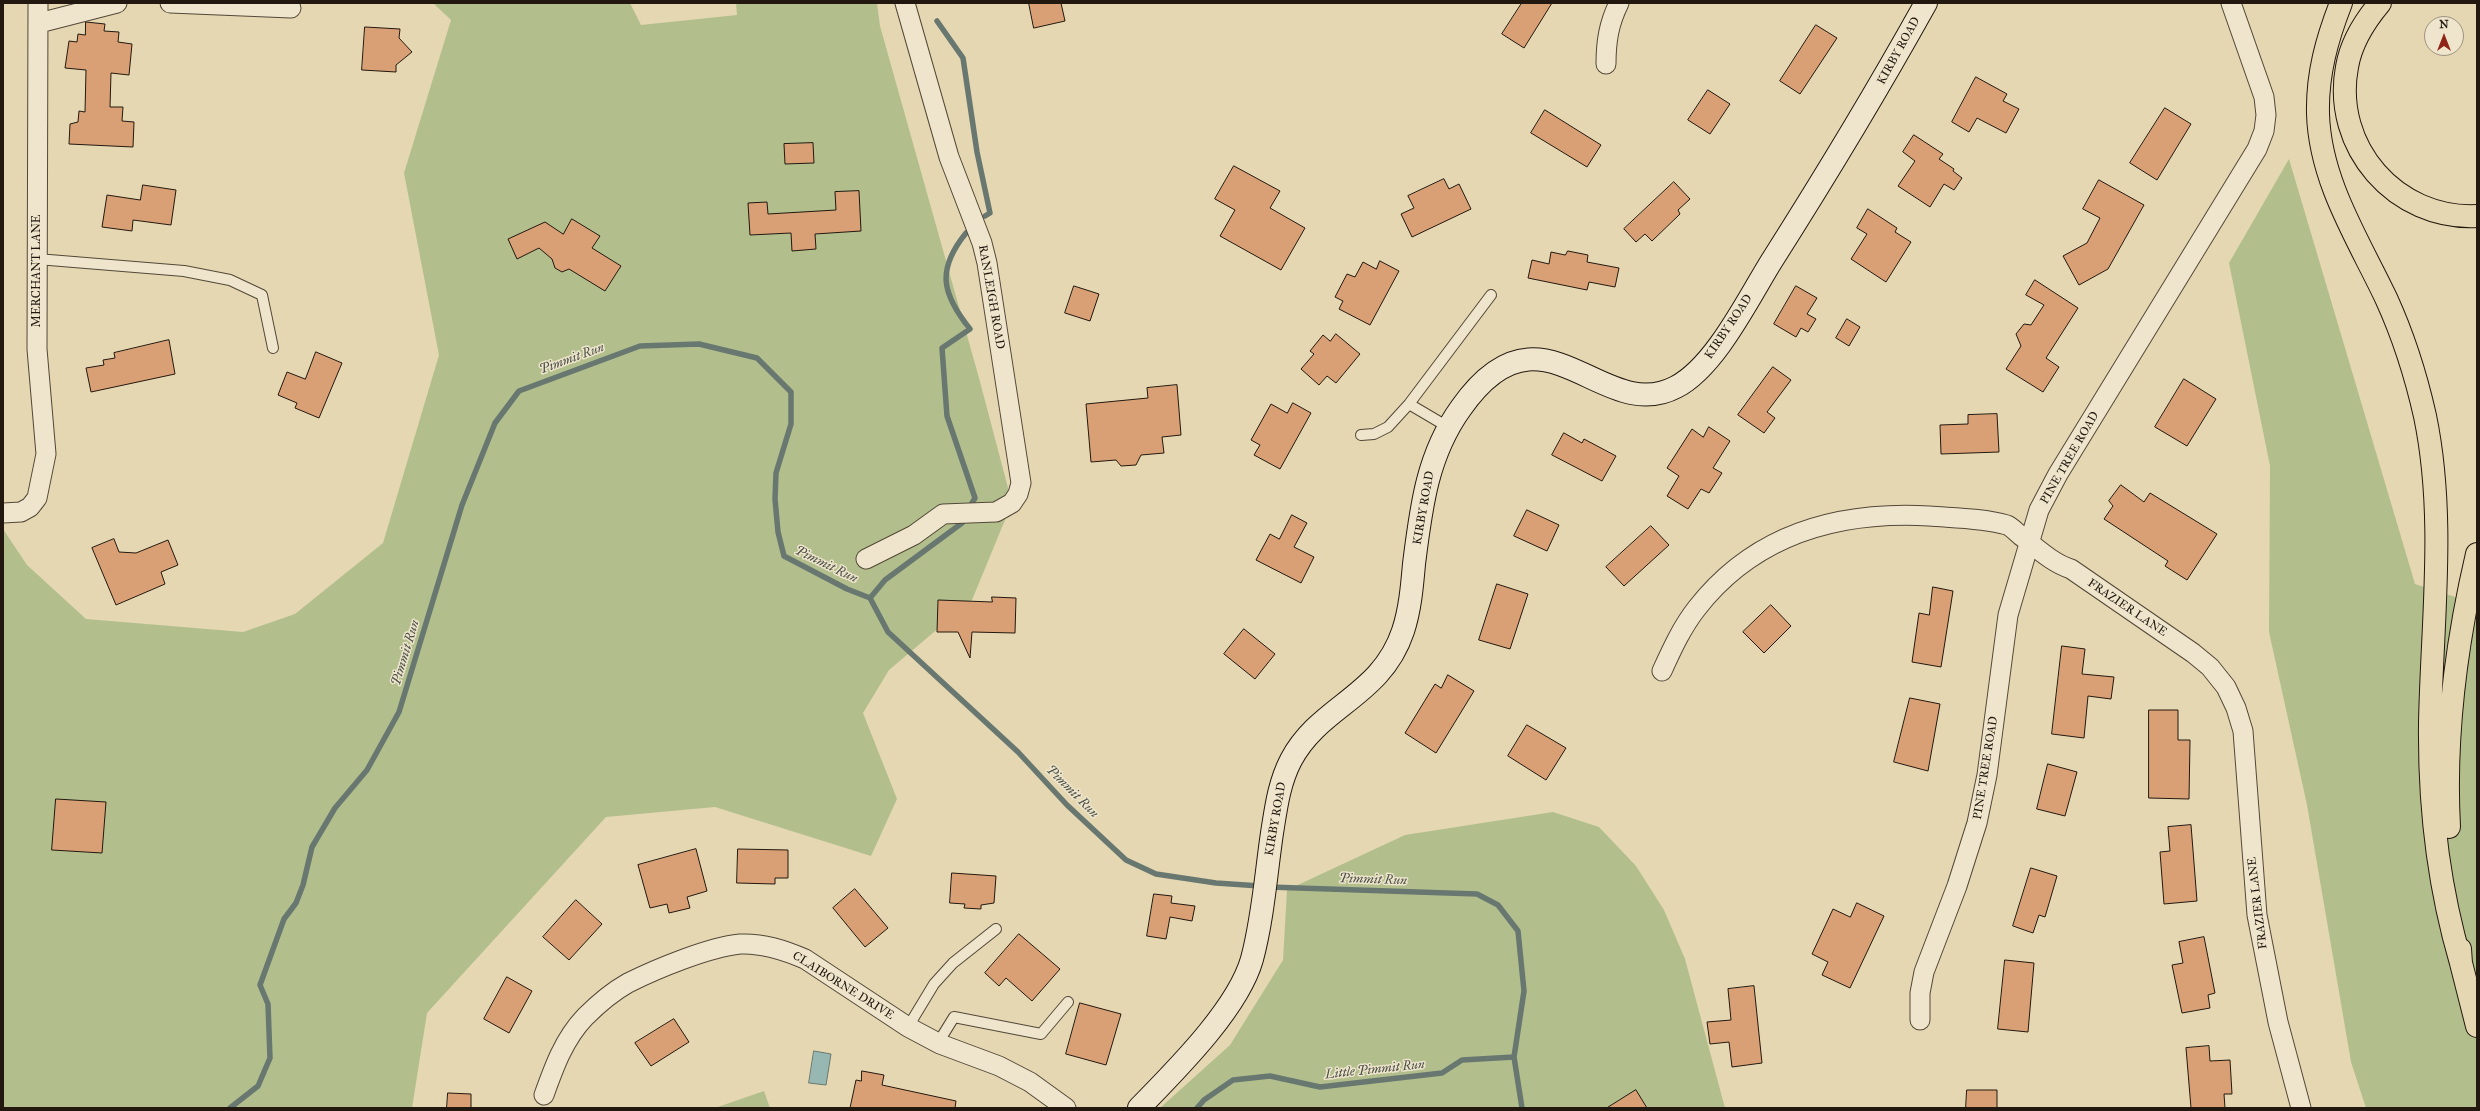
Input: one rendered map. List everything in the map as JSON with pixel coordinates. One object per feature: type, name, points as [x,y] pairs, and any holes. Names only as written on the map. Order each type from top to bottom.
[{"type":"highway","points":[[2341,3],[2327,39],[2321,69],[2318,101],[2319,133],[2326,166],[2337,198],[2386,300],[2406,350],[2429,440],[2437,526],[2430,724],[2432,787],[2447,911],[2477,1026]]},
{"type":"highway","points":[[2380,3],[2361,28],[2347,66],[2346,110],[2354,140],[2378,176],[2403,198],[2422,208],[2443,214],[2477,216]]},
{"type":"highway","points":[[2461,963],[2450,856],[2449,741],[2460,635],[2477,554]]},
{"type":"main road","name":"KIRBY ROAD","points":[[1138,1108],[1209,1030],[1242,984],[1254,949],[1277,800],[1292,758],[1315,728],[1374,680],[1390,660],[1399,642],[1406,621],[1410,598],[1426,485],[1432,462],[1448,427],[1482,382],[1503,368],[1521,361],[1545,360],[1560,363],[1612,387],[1639,395],[1650,395],[1674,389],[1694,374],[1716,349],[1791,231],[1861,117],[1926,3]]},
{"type":"street","name":"MERCHANT LANE","points":[[3,513],[21,512],[30,507],[37,498],[46,454],[37,349],[38,3]]},
{"type":"street","points":[[39,23],[117,3]]},
{"type":"street","points":[[170,3],[291,8]]},
{"type":"street","name":"RANLEIGH ROAD","points":[[866,559],[923,528],[943,514],[996,512],[1012,503],[1018,494],[1021,483],[987,263],[982,243],[949,157],[905,3]]},
{"type":"street","points":[[1606,64],[1606,41],[1611,20],[1618,3]]},
{"type":"street","name":"PINE TREE ROAD","points":[[1920,1020],[1920,993],[1924,972],[1957,886],[1977,823],[1987,775],[2004,634],[2039,510],[2058,474],[2257,149],[2264,131],[2266,115],[2264,97],[2231,3]]},
{"type":"street","name":"FRAZIER LANE","points":[[1662,671],[1679,636],[1697,608],[1720,582],[1746,561],[1773,544],[1802,531],[1832,522],[1866,516],[1910,515],[1964,519],[2008,526],[2058,565],[2071,569],[2193,653],[2210,667],[2226,687],[2236,708],[2243,731],[2252,862],[2264,955],[2301,1108]]},
{"type":"street","name":"CLAIBORNE DRIVE","points":[[544,1095],[554,1066],[567,1040],[585,1018],[604,1000],[628,984],[690,958],[724,947],[741,944],[765,945],[786,951],[804,959],[908,1027],[938,1043],[999,1066],[1030,1082],[1066,1108]]},
{"type":"lane","points":[[37,259],[184,271],[230,280],[262,295],[273,348]]},
{"type":"lane","points":[[1361,435],[1374,434],[1388,427],[1409,404],[1491,294]]},
{"type":"lane","points":[[1409,404],[1448,427]]},
{"type":"lane","points":[[908,1027],[934,984],[953,963],[996,929]]},
{"type":"lane","points":[[938,1043],[954,1017],[1041,1034],[1068,1002]]},
{"type":"green space","points":[[433,3],[630,3],[641,25],[737,15],[736,3],[877,3],[880,26],[979,378],[1012,503],[972,600],[889,670],[863,713],[897,799],[871,856],[715,807],[606,817],[427,1013],[412,1108],[3,1108],[3,529],[27,565],[86,619],[243,632],[295,614],[383,543],[439,355],[404,173],[451,20]]},
{"type":"green space","points":[[2289,159],[2415,584],[2477,604],[2477,1108],[2366,1108],[2351,1062],[2307,805],[2269,632],[2270,466],[2229,263]]},
{"type":"green space","points":[[1553,812],[1599,827],[1636,866],[1664,910],[1685,959],[1725,1108],[1160,1108],[1230,1045],[1283,960],[1287,890],[1405,835]]},
{"type":"green space","points":[[764,1091],[770,1108],[715,1108]]},
{"type":"water","points":[[814,1051],[831,1054],[826,1085],[809,1083]]},
{"type":"building","points":[[1029,3],[1061,3],[1065,21],[1034,28]]},
{"type":"building","points":[[1522,3],[1552,3],[1524,48],[1502,34]]},
{"type":"building","points":[[86,22],[105,24],[104,31],[119,32],[118,42],[132,44],[129,75],[111,73],[110,107],[123,107],[122,121],[134,122],[133,147],[69,144],[70,124],[78,122],[79,111],[85,112],[86,70],[65,68],[69,41],[77,42],[78,34],[85,35]]},
{"type":"building","points":[[1816,25],[1837,38],[1800,94],[1780,81]]},
{"type":"building","points":[[365,27],[400,29],[399,38],[412,52],[396,65],[396,72],[362,70]]},
{"type":"building","points":[[1976,77],[2007,94],[2003,101],[2019,109],[2006,133],[1977,118],[1969,132],[1952,122]]},
{"type":"building","points":[[1708,90],[1730,104],[1710,134],[1688,120]]},
{"type":"building","points":[[2165,108],[2191,124],[2157,180],[2130,163]]},
{"type":"building","points":[[1545,110],[1601,145],[1587,167],[1531,133]]},
{"type":"building","points":[[1914,135],[1943,154],[1939,159],[1954,169],[1953,171],[1962,178],[1954,190],[1944,184],[1930,207],[1898,186],[1915,161],[1903,152]]},
{"type":"building","points":[[813,143],[814,163],[785,164],[784,144]]},
{"type":"building","points":[[1234,166],[1280,191],[1270,208],[1305,228],[1281,270],[1220,236],[1235,210],[1215,199]]},
{"type":"building","points":[[1444,179],[1449,189],[1459,184],[1471,209],[1412,237],[1401,214],[1414,208],[1408,196]]},
{"type":"building","points":[[2099,180],[2144,205],[2108,269],[2079,285],[2063,256],[2087,243],[2100,218],[2083,209]]},
{"type":"building","points":[[1674,182],[1690,199],[1678,210],[1680,214],[1652,241],[1645,234],[1636,242],[1624,229]]},
{"type":"building","points":[[143,185],[176,190],[171,225],[133,220],[132,231],[102,227],[107,195],[140,200]]},
{"type":"building","points":[[859,191],[861,231],[815,234],[816,249],[792,251],[791,233],[750,235],[748,203],[767,202],[768,214],[836,210],[835,192]]},
{"type":"building","points":[[1868,209],[1897,228],[1895,232],[1911,242],[1886,282],[1851,259],[1867,234],[1857,228]]},
{"type":"building","points":[[572,219],[600,236],[592,248],[621,266],[605,291],[569,269],[562,272],[555,268],[552,259],[539,248],[517,259],[508,239],[545,222],[563,234]]},
{"type":"building","points":[[1568,251],[1588,255],[1587,262],[1619,268],[1615,287],[1589,282],[1587,290],[1528,278],[1532,260],[1549,264],[1551,252],[1565,255]]},
{"type":"building","points":[[1380,261],[1399,271],[1370,325],[1339,309],[1343,301],[1335,297],[1347,274],[1355,277],[1363,262],[1376,269]]},
{"type":"building","points":[[2035,280],[2078,308],[2046,358],[2059,367],[2043,392],[2006,369],[2021,346],[2016,334],[2024,324],[2031,325],[2044,305],[2026,295]]},
{"type":"building","points":[[1074,286],[1099,294],[1090,321],[1065,313]]},
{"type":"building","points":[[1796,286],[1817,298],[1807,314],[1816,319],[1808,332],[1801,328],[1796,337],[1774,324]]},
{"type":"building","points":[[1847,319],[1860,327],[1849,346],[1836,338]]},
{"type":"building","points":[[1336,334],[1360,354],[1336,383],[1327,376],[1319,385],[1301,369],[1314,354],[1310,351],[1323,335],[1330,341]]},
{"type":"building","points":[[169,340],[175,374],[91,392],[86,368],[104,365],[103,360],[115,358],[114,353]]},
{"type":"building","points":[[316,352],[342,363],[319,418],[295,408],[297,403],[278,395],[287,372],[305,379]]},
{"type":"building","points":[[1773,367],[1791,380],[1767,412],[1775,418],[1764,433],[1738,415]]},
{"type":"building","points":[[2184,379],[2216,399],[2187,446],[2155,427]]},
{"type":"building","points":[[1177,385],[1181,435],[1162,437],[1164,453],[1141,455],[1136,465],[1121,466],[1116,460],[1091,462],[1086,404],[1148,398],[1147,388]]},
{"type":"building","points":[[1293,403],[1311,413],[1280,469],[1254,455],[1260,445],[1251,440],[1271,404],[1287,413]]},
{"type":"building","points":[[1997,414],[1999,452],[1941,454],[1940,425],[1968,424],[1968,415]]},
{"type":"building","points":[[1709,427],[1730,441],[1713,468],[1722,473],[1709,493],[1701,489],[1688,509],[1667,496],[1679,476],[1667,468],[1692,429],[1703,437]]},
{"type":"building","points":[[1564,433],[1582,443],[1584,439],[1616,456],[1602,481],[1552,455]]},
{"type":"building","points":[[2121,485],[2144,502],[2150,493],[2217,534],[2187,580],[2165,566],[2168,561],[2104,519],[2113,506],[2109,501]]},
{"type":"building","points":[[1527,510],[1559,525],[1547,551],[1514,536]]},
{"type":"building","points":[[1292,515],[1307,523],[1294,547],[1314,557],[1301,583],[1256,560],[1270,534],[1279,539]]},
{"type":"building","points":[[1651,526],[1669,545],[1624,586],[1606,567]]},
{"type":"building","points":[[114,539],[119,552],[136,553],[168,540],[178,565],[161,572],[165,584],[116,605],[92,548]]},
{"type":"building","points":[[1497,584],[1528,594],[1510,649],[1479,640]]},
{"type":"building","points":[[1933,587],[1953,591],[1941,667],[1912,662],[1919,613],[1929,615]]},
{"type":"building","points":[[992,597],[1016,598],[1015,633],[972,632],[970,658],[958,632],[937,632],[938,600],[992,602]]},
{"type":"building","points":[[1771,605],[1791,626],[1764,653],[1743,632]]},
{"type":"building","points":[[1244,629],[1275,654],[1255,679],[1224,654]]},
{"type":"building","points":[[2062,646],[2085,649],[2082,674],[2114,677],[2111,699],[2088,696],[2084,738],[2052,734]]},
{"type":"building","points":[[1448,675],[1474,691],[1436,753],[1405,733],[1435,684],[1441,688]]},
{"type":"building","points":[[1910,698],[1940,704],[1928,771],[1894,762]]},
{"type":"building","points":[[2149,710],[2178,710],[2178,740],[2190,740],[2189,799],[2149,798]]},
{"type":"building","points":[[1527,725],[1566,748],[1546,780],[1508,756]]},
{"type":"building","points":[[2048,764],[2077,772],[2065,816],[2037,809]]},
{"type":"building","points":[[56,799],[106,802],[102,853],[52,850]]},
{"type":"building","points":[[2191,825],[2197,901],[2164,904],[2160,852],[2170,851],[2168,827]]},
{"type":"building","points":[[696,849],[707,891],[687,897],[690,908],[669,913],[667,904],[650,908],[638,865]]},
{"type":"building","points":[[738,849],[788,850],[788,878],[775,878],[775,884],[737,883]]},
{"type":"building","points":[[2031,868],[2057,876],[2045,917],[2039,915],[2033,933],[2013,926]]},
{"type":"building","points":[[952,873],[996,876],[994,903],[981,905],[981,909],[964,908],[965,904],[950,903]]},
{"type":"building","points":[[855,889],[888,928],[865,947],[833,908]]},
{"type":"building","points":[[1154,894],[1172,896],[1171,903],[1195,906],[1192,921],[1170,917],[1166,939],[1147,936]]},
{"type":"building","points":[[576,900],[602,924],[569,960],[543,937]]},
{"type":"building","points":[[1857,903],[1884,916],[1850,988],[1822,975],[1828,962],[1812,954],[1833,909],[1850,917]]},
{"type":"building","points":[[1019,934],[1060,969],[1032,1001],[1006,978],[999,986],[985,973]]},
{"type":"building","points":[[2204,937],[2215,993],[2208,995],[2210,1008],[2182,1013],[2172,965],[2183,963],[2179,942]]},
{"type":"building","points":[[2005,960],[2034,963],[2028,1032],[1998,1029]]},
{"type":"building","points":[[507,977],[532,991],[509,1033],[484,1019]]},
{"type":"building","points":[[1754,986],[1762,1063],[1732,1067],[1729,1042],[1710,1044],[1707,1022],[1731,1020],[1728,989]]},
{"type":"building","points":[[1080,1003],[1121,1014],[1106,1065],[1066,1054]]},
{"type":"building","points":[[674,1019],[689,1042],[651,1066],[635,1043]]},
{"type":"building","points":[[2209,1046],[2210,1061],[2230,1060],[2232,1094],[2224,1094],[2225,1108],[2191,1108],[2186,1048]]},
{"type":"building","points":[[862,1071],[884,1075],[882,1085],[956,1101],[955,1108],[850,1108],[856,1080],[861,1081]]},
{"type":"building","points":[[1636,1090],[1647,1108],[1607,1108]]},
{"type":"building","points":[[1967,1090],[1997,1090],[1997,1108],[1966,1108]]},
{"type":"building","points":[[448,1093],[471,1094],[471,1108],[447,1108]]},
{"type":"waterway","points":[[937,21],[963,58],[977,152],[990,213],[985,216]]},
{"type":"waterway","points":[[966,233],[956,246],[950,259],[946,282],[953,304],[970,329],[942,348],[947,416],[975,498],[972,503]]},
{"type":"waterway","name":"Pimmit Run","points":[[230,1108],[258,1086],[270,1058],[268,1004],[260,985],[284,919],[296,903],[303,885],[312,847],[335,808],[367,770],[399,712],[462,505],[495,423],[519,391],[640,346],[699,344],[757,358],[791,392],[791,424],[776,473],[775,499],[778,532],[784,556],[847,589],[870,598],[888,632],[1018,752],[1067,805],[1126,860],[1156,874],[1216,883],[1260,886]]},
{"type":"waterway","points":[[870,598],[885,580],[962,523]]},
{"type":"waterway","name":"Pimmit Run","points":[[1269,887],[1477,894],[1498,905],[1518,931],[1524,991],[1514,1057],[1522,1108]]},
{"type":"waterway","name":"Little Pimmit Run","points":[[1197,1108],[1204,1100],[1233,1080],[1270,1076],[1320,1087],[1442,1073],[1462,1060],[1514,1057]]}]
